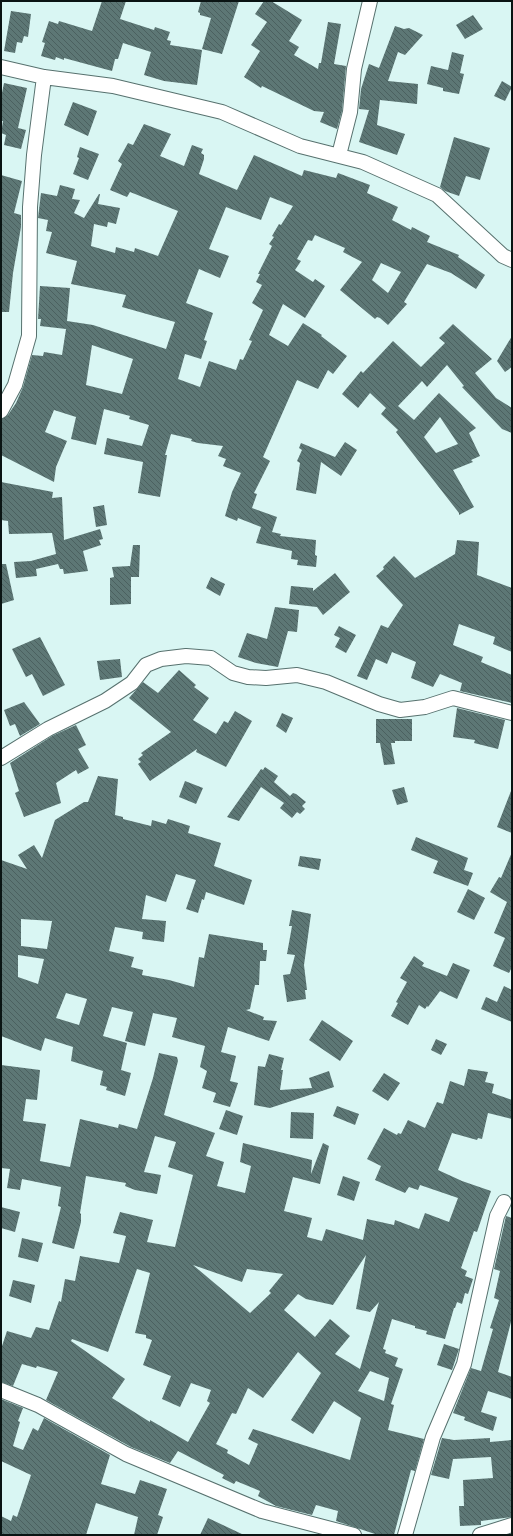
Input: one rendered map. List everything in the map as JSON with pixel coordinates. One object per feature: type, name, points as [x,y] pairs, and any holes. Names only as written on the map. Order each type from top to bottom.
[{"type":"street","points":[[339,155],[350,112],[354,69],[370,1]]},
{"type":"street","points":[[1,67],[44,77],[113,86],[222,112],[300,146],[363,162],[437,195],[503,256],[512,260]]},
{"type":"street","points":[[1,411],[15,385],[29,336],[30,207],[34,155],[44,77]]},
{"type":"street","points":[[1,758],[48,729],[105,701],[132,683],[146,665],[162,659],[186,656],[211,658],[232,673],[248,677],[266,678],[297,675],[319,680],[400,710],[425,707],[453,698],[512,713]]},
{"type":"street","points":[[405,1535],[433,1437],[464,1364],[497,1216],[504,1202]]},
{"type":"street","points":[[1,1390],[38,1405],[126,1454],[255,1508],[354,1535]]},
{"type":"street","points":[[480,1535],[512,1525]]},
{"type":"building","points":[[102,1],[126,1],[120,19],[154,30],[155,27],[170,32],[167,40],[171,41],[170,45],[202,50],[197,85],[164,81],[144,75],[151,52],[123,43],[118,59],[115,59],[112,71],[64,58],[64,60],[56,57],[55,60],[41,56],[45,43],[42,42],[49,21],[58,24],[59,21],[92,31]]},
{"type":"building","points":[[201,1],[239,1],[222,54],[202,49],[211,18],[200,15],[198,12]]},
{"type":"building","points":[[264,1],[271,1],[302,20],[289,41],[299,47],[294,55],[318,69],[319,63],[321,63],[328,22],[341,24],[334,64],[346,66],[342,111],[337,129],[320,122],[324,112],[314,111],[262,86],[261,88],[244,77],[260,51],[251,45],[267,22],[255,14]]},
{"type":"building","points":[[11,11],[31,14],[28,37],[24,36],[22,43],[17,42],[15,53],[4,51]]},
{"type":"building","points":[[473,15],[483,29],[465,39],[456,25]]},
{"type":"building","points":[[395,26],[404,29],[409,28],[423,35],[405,55],[398,52],[388,81],[418,84],[417,104],[380,100],[377,125],[405,134],[397,155],[359,142],[369,110],[359,109],[361,89],[369,64],[379,68]]},
{"type":"building","points":[[452,52],[464,55],[460,73],[464,74],[459,94],[443,91],[443,88],[427,84],[431,66],[448,70]]},
{"type":"building","points":[[502,81],[512,87],[505,101],[494,96]]},
{"type":"building","points":[[4,83],[27,88],[18,128],[26,130],[21,149],[4,145],[6,135],[1,133],[3,121],[1,121],[1,98]]},
{"type":"building","points":[[73,102],[97,111],[88,136],[64,125]]},
{"type":"building","points":[[144,124],[171,134],[160,156],[184,166],[192,145],[203,149],[201,153],[204,155],[204,159],[199,174],[237,190],[254,155],[302,176],[304,170],[336,178],[338,173],[370,185],[367,193],[398,207],[392,220],[411,230],[412,227],[430,236],[427,242],[459,255],[458,257],[485,275],[476,289],[451,273],[427,264],[404,302],[407,304],[388,325],[380,318],[377,317],[375,319],[340,290],[362,262],[343,252],[345,248],[315,235],[312,241],[308,240],[297,259],[301,261],[295,270],[313,282],[315,279],[325,286],[305,318],[283,304],[269,335],[288,346],[303,323],[322,335],[321,336],[347,356],[333,374],[328,370],[318,389],[297,380],[263,457],[270,461],[254,493],[257,494],[252,508],[277,517],[272,532],[281,534],[280,536],[316,540],[316,567],[297,565],[298,560],[291,559],[292,551],[256,543],[261,527],[238,518],[237,521],[225,516],[232,492],[241,473],[223,466],[226,459],[218,456],[223,446],[198,443],[191,441],[192,439],[171,434],[165,455],[167,455],[160,497],[138,493],[143,462],[104,454],[107,438],[142,446],[149,425],[129,419],[130,416],[104,409],[96,445],[71,439],[76,417],[54,410],[45,432],[67,441],[56,467],[54,482],[1,455],[1,419],[8,415],[16,403],[23,387],[32,355],[43,356],[44,352],[62,355],[66,329],[40,326],[41,319],[38,319],[40,286],[70,288],[67,321],[93,325],[166,349],[175,322],[122,307],[126,295],[71,284],[77,261],[46,253],[52,232],[46,231],[48,220],[38,218],[41,193],[57,196],[60,185],[75,189],[72,199],[80,200],[74,213],[84,218],[100,194],[98,204],[120,208],[116,224],[108,222],[107,227],[94,224],[91,246],[115,253],[116,247],[134,252],[135,248],[158,256],[178,211],[130,192],[127,197],[110,190],[122,164],[118,161],[128,143],[133,145]],"holes":[[[270,197],[293,206],[272,236],[274,237],[269,244],[272,246],[258,274],[260,274],[256,282],[262,285],[252,303],[263,310],[249,340],[252,341],[243,360],[240,359],[236,370],[209,361],[200,387],[178,379],[185,354],[201,359],[207,341],[204,340],[213,313],[186,303],[199,269],[220,278],[229,256],[209,249],[226,207],[261,220]],[[381,263],[401,272],[388,293],[372,280]],[[92,345],[133,359],[122,394],[86,385]]]},
{"type":"building","points":[[454,137],[490,148],[480,180],[466,176],[459,196],[445,191],[440,187]]},
{"type":"building","points":[[80,147],[99,154],[88,180],[73,174],[79,158],[77,157]]},
{"type":"building","points":[[1,175],[22,181],[14,213],[21,215],[21,227],[13,273],[9,312],[1,312]]},
{"type":"building","points":[[453,324],[492,359],[475,373],[496,398],[512,408],[512,433],[502,429],[462,387],[464,386],[447,365],[427,387],[422,381],[398,406],[414,420],[439,393],[476,428],[469,433],[480,456],[471,460],[473,462],[453,470],[474,507],[459,515],[459,513],[396,432],[398,430],[381,414],[386,408],[370,393],[358,408],[342,394],[361,371],[363,373],[393,341],[421,367],[445,343],[439,338]],"holes":[[[440,417],[458,444],[436,453],[424,437]]]},
{"type":"building","points":[[512,336],[512,367],[505,372],[497,361]]},
{"type":"building","points":[[345,442],[357,450],[341,476],[321,462],[316,494],[296,490],[300,463],[297,461],[302,450],[299,448],[301,443],[335,457]]},
{"type":"building","points":[[1,482],[53,492],[52,498],[62,497],[64,540],[100,529],[103,539],[99,540],[101,545],[83,551],[88,571],[64,574],[63,569],[60,569],[58,564],[36,569],[37,576],[16,578],[14,562],[31,561],[56,554],[52,533],[9,534],[8,521],[1,520]]},
{"type":"building","points":[[104,505],[107,525],[96,527],[93,507]]},
{"type":"building","points":[[457,540],[479,542],[477,575],[512,588],[512,652],[493,644],[495,637],[459,624],[453,645],[483,657],[481,662],[512,675],[512,703],[460,691],[462,683],[440,674],[433,687],[411,678],[416,662],[392,652],[387,664],[376,659],[367,680],[357,676],[381,625],[388,628],[403,605],[376,576],[384,569],[383,567],[394,556],[415,578],[455,554]]},
{"type":"building","points":[[133,545],[140,545],[139,577],[131,577],[131,604],[110,605],[110,578],[114,577],[112,567],[130,566]]},
{"type":"building","points":[[1,564],[6,564],[14,600],[1,604]]},
{"type":"building","points":[[335,573],[350,592],[323,615],[317,607],[289,604],[291,586],[313,588],[313,591]]},
{"type":"building","points":[[211,577],[225,584],[220,596],[206,588]]},
{"type":"building","points":[[275,607],[299,610],[297,632],[288,631],[278,667],[256,663],[238,657],[247,633],[267,639]]},
{"type":"building","points":[[339,626],[356,635],[346,653],[335,647],[340,638],[334,635]]},
{"type":"building","points":[[40,637],[65,685],[43,696],[32,674],[26,677],[12,649]]},
{"type":"building","points":[[120,659],[122,677],[100,680],[97,661]]},
{"type":"building","points":[[179,670],[196,685],[194,687],[209,698],[193,720],[216,734],[224,721],[228,723],[235,711],[252,721],[226,767],[196,752],[197,749],[150,781],[138,764],[141,762],[138,759],[143,755],[141,753],[171,732],[129,698],[143,682],[158,693]]},
{"type":"building","points":[[24,702],[40,724],[20,736],[15,724],[10,726],[4,710]]},
{"type":"building","points":[[457,708],[505,720],[498,749],[474,743],[475,740],[453,737]]},
{"type":"building","points":[[282,713],[293,718],[286,733],[276,726]]},
{"type":"building","points":[[376,719],[412,719],[412,741],[395,741],[395,743],[391,743],[395,764],[384,765],[380,743],[376,743]]},
{"type":"building","points":[[76,725],[86,745],[78,749],[89,768],[78,774],[76,770],[56,783],[61,803],[24,817],[15,793],[19,791],[10,763],[52,736]]},
{"type":"building","points":[[265,767],[278,776],[274,782],[290,796],[293,793],[296,794],[306,802],[302,806],[305,809],[300,814],[297,812],[292,818],[280,808],[284,803],[261,787],[239,821],[227,817],[261,769],[263,770]]},
{"type":"building","points":[[98,776],[118,779],[115,815],[123,817],[123,819],[151,826],[152,820],[166,824],[168,819],[190,826],[188,833],[221,843],[214,866],[252,880],[244,905],[206,892],[204,900],[202,899],[198,913],[186,909],[196,880],[176,874],[166,902],[146,895],[142,919],[166,921],[164,942],[142,939],[143,932],[115,927],[109,951],[134,957],[131,967],[143,970],[142,975],[194,987],[199,957],[204,958],[209,934],[263,943],[263,950],[267,950],[266,961],[260,961],[259,985],[255,985],[250,1009],[246,1010],[264,1017],[263,1020],[277,1021],[269,1041],[228,1027],[221,1052],[236,1056],[230,1081],[238,1083],[230,1107],[213,1102],[216,1093],[202,1088],[207,1071],[200,1067],[205,1046],[172,1037],[177,1018],[153,1013],[145,1046],[125,1041],[133,1012],[112,1007],[103,1036],[127,1043],[121,1070],[131,1073],[125,1096],[106,1090],[107,1087],[100,1085],[103,1071],[71,1061],[73,1047],[45,1038],[41,1051],[1,1036],[1,860],[27,869],[18,855],[34,845],[42,858],[55,820],[84,802],[88,802]],"holes":[[[21,919],[52,921],[47,949],[21,946]],[[18,955],[44,959],[38,984],[18,977]],[[66,993],[87,999],[79,1025],[56,1018]]]},
{"type":"building","points":[[185,781],[203,788],[196,804],[179,797]]},
{"type":"building","points":[[404,787],[408,802],[397,805],[392,790]]},
{"type":"building","points":[[512,791],[512,833],[497,827]]},
{"type":"building","points":[[416,837],[468,858],[464,870],[473,873],[468,886],[433,873],[438,861],[411,850]]},
{"type":"building","points":[[512,852],[512,967],[509,973],[493,966],[505,938],[494,933],[507,902],[490,892],[499,877],[501,878]]},
{"type":"building","points":[[300,856],[321,859],[319,870],[298,866]]},
{"type":"building","points":[[468,889],[485,898],[474,920],[457,912]]},
{"type":"building","points":[[292,910],[311,914],[304,965],[307,990],[305,990],[306,999],[287,1002],[283,975],[290,974],[295,955],[287,954],[292,926],[289,926]]},
{"type":"building","points":[[414,956],[424,963],[422,966],[447,976],[453,963],[470,970],[457,999],[440,991],[425,1009],[419,1005],[408,1025],[391,1016],[398,1003],[396,1002],[407,982],[400,978]]},
{"type":"building","points":[[504,986],[512,990],[512,1022],[481,1009],[486,997],[497,1002]]},
{"type":"building","points":[[322,1020],[353,1041],[340,1061],[309,1040]]},
{"type":"building","points":[[436,1039],[447,1044],[441,1055],[431,1050]]},
{"type":"building","points":[[159,1053],[177,1057],[178,1061],[164,1115],[215,1133],[206,1156],[224,1162],[217,1186],[245,1193],[251,1166],[240,1162],[243,1143],[312,1160],[311,1174],[323,1143],[329,1146],[320,1184],[293,1177],[284,1211],[312,1218],[307,1237],[322,1241],[326,1229],[363,1240],[367,1219],[394,1225],[395,1220],[419,1229],[425,1213],[449,1222],[458,1198],[420,1185],[418,1190],[409,1187],[405,1193],[375,1180],[381,1166],[367,1159],[384,1128],[397,1135],[398,1133],[401,1134],[408,1120],[425,1128],[437,1102],[443,1104],[450,1081],[464,1086],[468,1069],[488,1072],[485,1082],[494,1084],[492,1093],[512,1100],[512,1119],[488,1113],[482,1139],[478,1138],[477,1140],[452,1133],[438,1170],[462,1181],[491,1191],[477,1232],[474,1231],[461,1268],[467,1271],[465,1276],[473,1279],[468,1294],[465,1293],[462,1304],[457,1302],[454,1308],[445,1339],[426,1334],[427,1331],[392,1319],[383,1349],[386,1350],[385,1353],[398,1358],[395,1366],[403,1369],[391,1404],[394,1405],[388,1430],[424,1439],[415,1471],[411,1470],[394,1535],[378,1535],[336,1521],[338,1511],[316,1505],[312,1515],[276,1506],[258,1496],[260,1491],[236,1481],[234,1484],[222,1478],[224,1475],[178,1451],[170,1463],[131,1447],[46,1400],[58,1372],[37,1366],[36,1368],[22,1364],[13,1386],[1,1382],[1,1349],[7,1331],[31,1338],[36,1327],[49,1330],[59,1301],[61,1302],[65,1279],[75,1281],[80,1256],[119,1263],[126,1236],[113,1233],[120,1212],[153,1220],[147,1242],[175,1247],[193,1175],[168,1167],[176,1142],[155,1136],[144,1172],[161,1175],[157,1194],[135,1190],[125,1186],[126,1183],[86,1176],[80,1213],[81,1222],[74,1249],[52,1243],[61,1207],[58,1206],[61,1187],[22,1179],[20,1190],[7,1188],[10,1169],[1,1168],[1,1065],[40,1070],[37,1100],[26,1099],[23,1121],[46,1124],[40,1161],[70,1167],[80,1119],[118,1128],[119,1124],[137,1129]],"holes":[[[366,1255],[356,1309],[370,1312],[379,1302],[360,1369],[335,1354],[350,1336],[330,1319],[315,1337],[284,1310],[298,1294],[306,1299],[333,1305]],[[193,1265],[242,1282],[247,1269],[283,1274],[269,1291],[271,1293],[250,1313]],[[137,1269],[150,1273],[135,1333],[146,1335],[146,1338],[152,1340],[143,1365],[171,1376],[162,1399],[180,1407],[191,1383],[211,1390],[207,1401],[210,1403],[188,1442],[150,1420],[150,1422],[112,1398],[125,1379],[71,1341],[72,1339],[108,1352]],[[298,1352],[321,1373],[291,1420],[313,1434],[334,1401],[361,1418],[350,1460],[253,1429],[248,1439],[258,1444],[249,1465],[227,1453],[228,1450],[216,1444],[232,1413],[236,1414],[248,1388],[263,1398]],[[370,1371],[389,1378],[384,1401],[358,1391]]]},
{"type":"building","points":[[269,1054],[284,1058],[281,1070],[283,1070],[280,1090],[312,1088],[309,1078],[329,1071],[334,1087],[270,1108],[254,1105],[258,1066],[265,1067]]},
{"type":"building","points":[[384,1073],[400,1083],[388,1101],[372,1091]]},
{"type":"building","points":[[337,1106],[359,1114],[355,1125],[333,1116]]},
{"type":"building","points":[[226,1110],[243,1116],[237,1135],[219,1129]]},
{"type":"building","points":[[291,1112],[314,1113],[313,1139],[290,1138]]},
{"type":"building","points":[[343,1176],[360,1182],[354,1201],[337,1195]]},
{"type":"building","points":[[1,1207],[20,1212],[15,1232],[1,1228]]},
{"type":"building","points":[[506,1216],[512,1218],[512,1318],[498,1372],[512,1377],[512,1399],[488,1391],[481,1412],[497,1417],[493,1431],[464,1420],[465,1417],[453,1413],[471,1368],[481,1371],[493,1329],[490,1328],[499,1300],[494,1298],[500,1271],[494,1269]]},
{"type":"building","points":[[22,1238],[43,1243],[38,1262],[18,1257]]},
{"type":"building","points":[[13,1280],[35,1285],[31,1303],[9,1296]]},
{"type":"building","points":[[444,1344],[459,1349],[452,1370],[437,1365]]},
{"type":"building","points":[[1,1399],[23,1408],[18,1421],[20,1422],[13,1446],[23,1450],[33,1428],[38,1431],[44,1418],[110,1455],[101,1484],[135,1494],[140,1480],[167,1489],[158,1515],[163,1517],[157,1535],[134,1535],[138,1517],[96,1503],[86,1535],[1,1535],[1,1516],[11,1521],[13,1515],[17,1517],[31,1475],[1,1461]]},
{"type":"building","points":[[442,1438],[454,1440],[490,1438],[490,1442],[512,1440],[512,1517],[481,1521],[481,1525],[460,1526],[459,1506],[464,1506],[463,1480],[493,1478],[491,1457],[453,1459],[449,1479],[431,1475]]},
{"type":"building","points":[[208,1518],[244,1535],[200,1535]]}]
